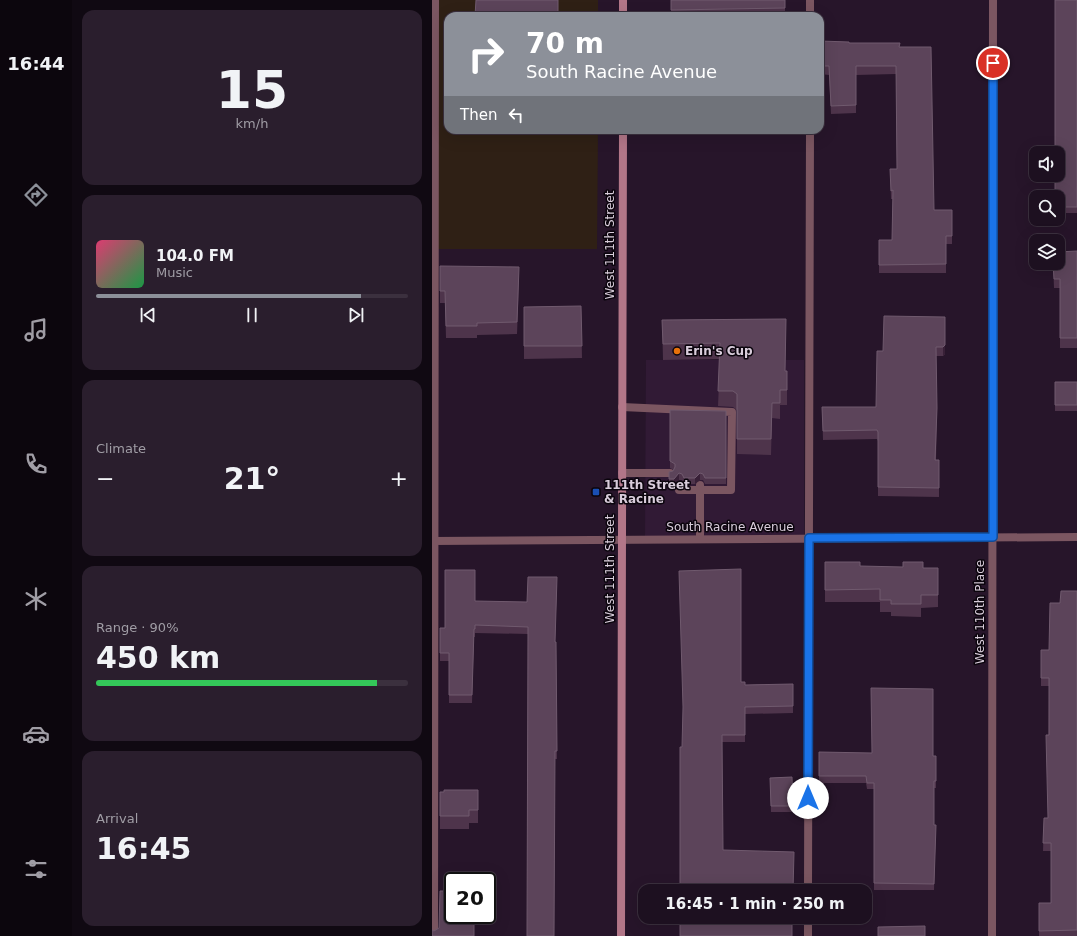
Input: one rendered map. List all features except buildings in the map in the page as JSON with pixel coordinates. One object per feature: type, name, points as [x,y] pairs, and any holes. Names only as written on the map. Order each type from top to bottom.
[{"type":"main road","points":[[623,0],[623,12]]},
{"type":"main road","name":"West 111th Street","points":[[621,936],[622,134]]},
{"type":"street","points":[[434,936],[433,541],[435,0]]},
{"type":"street","points":[[810,0],[810,12]]},
{"type":"street","name":"West 110th Place","points":[[992,936],[993,0]]},
{"type":"street","points":[[808,884],[810,134]]},
{"type":"street","points":[[622,407],[701,414],[732,412],[731,490],[700,488],[679,490],[679,485]]},
{"type":"street","points":[[622,473],[670,473]]},
{"type":"street","points":[[700,488],[700,539]]},
{"type":"street","name":"South Racine Avenue","points":[[433,541],[1077,537]]},
{"type":"street","points":[[808,924],[808,936]]},
{"type":"shaded area","points":[[438,0],[598,0],[598,12],[444,12],[444,134],[598,134],[597,249],[438,249]]},
{"type":"shaded area","points":[[646,360],[804,360],[804,539],[645,539]]},
{"type":"place","name":"Erin's Cup","points":[[677,351]]},
{"type":"place","name":"111th Street & Racine","points":[[596,492]]},
{"type":"route","points":[[808,798],[809,538],[993,537],[993,63]]}]
